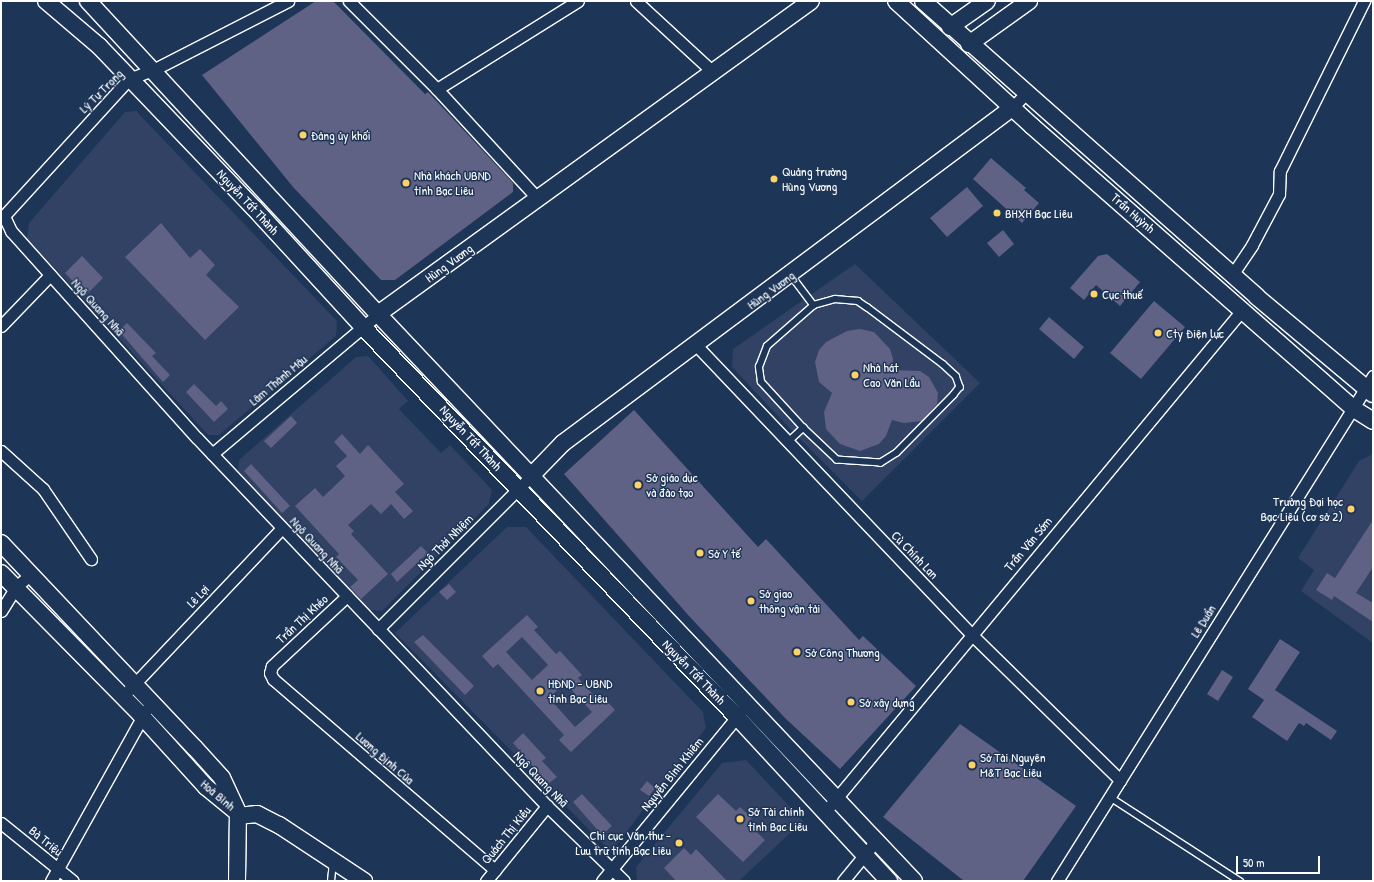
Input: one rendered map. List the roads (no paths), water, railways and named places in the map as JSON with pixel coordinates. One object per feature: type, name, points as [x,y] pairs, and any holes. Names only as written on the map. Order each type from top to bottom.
[{"type":"street","name":"Nguyễn Tất Thành","points":[[46,1],[99,46],[254,208],[363,326],[737,717],[889,881]]},
{"type":"street","name":"Nguyễn Tất Thành","points":[[88,1],[378,314],[452,390],[748,704],[836,800],[914,881]]},
{"type":"street","name":"Lý Tự Trọng","points":[[2,218],[10,207],[129,79],[153,70],[288,1]]},
{"type":"street","points":[[349,1],[437,89],[538,199]]},
{"type":"street","points":[[437,89],[578,1]]},
{"type":"street","points":[[636,1],[714,73]]},
{"type":"street","name":"Hùng Vương","points":[[378,314],[714,73],[811,1]]},
{"type":"street","name":"Trần Huỳnh","points":[[896,1],[1012,108],[1244,309],[1354,408],[1373,421]]},
{"type":"street","name":"Trần Huỳnh","points":[[923,1],[969,44],[1232,274],[1371,386]]},
{"type":"street","points":[[950,27],[987,1]]},
{"type":"street","points":[[969,44],[1029,1]]},
{"type":"street","points":[[1232,274],[1252,245],[1279,194],[1280,171],[1364,1]]},
{"type":"street","points":[[1012,108],[1026,93]]},
{"type":"street","name":"Hùng Vương","points":[[532,475],[563,443],[695,344],[791,275],[1012,108]]},
{"type":"street","points":[[254,208],[267,195]]},
{"type":"street","name":"Ngô Quang Nhã","points":[[2,218],[11,231],[50,275],[212,454],[547,806],[624,881]]},
{"type":"street","points":[[1,326],[50,275]]},
{"type":"street","name":"Trần Văn Sớm","points":[[825,812],[971,634],[1244,309]]},
{"type":"street","name":"Lâm Thành Mậu","points":[[212,454],[378,314]]},
{"type":"street","name":"Cù Chính Lan","points":[[695,344],[971,634],[1120,780]]},
{"type":"street","name":"Lê Duẩn","points":[[1057,881],[1354,408],[1371,386]]},
{"type":"street","points":[[438,403],[452,390]]},
{"type":"street","points":[[1,451],[43,489],[91,559]]},
{"type":"street","name":"Ngô Thời Nhiệm","points":[[378,629],[532,475]]},
{"type":"street","name":"Lê Lợi","points":[[123,696],[282,528]]},
{"type":"street","name":"Hoà Bình","points":[[1,543],[32,573],[222,778],[238,814]]},
{"type":"street","name":"Hoà Bình","points":[[1,573],[123,696],[183,760],[206,787],[238,814],[257,814],[279,825],[364,881]]},
{"type":"street","points":[[1,611],[16,587],[32,573]]},
{"type":"street","points":[[623,598],[636,585]]},
{"type":"street","name":"Trần Thị Khéo","points":[[277,661],[347,596]]},
{"type":"street","name":"Lương Định Của","points":[[277,661],[270,673],[273,679],[495,870]]},
{"type":"street","points":[[51,881],[141,715],[153,702]]},
{"type":"street","name":"Nguyễn Bỉnh Khiêm","points":[[602,881],[748,704]]},
{"type":"street","points":[[183,760],[195,748]]},
{"type":"street","name":"Quách Thị Kiều","points":[[486,881],[547,806]]},
{"type":"street","points":[[237,881],[238,814]]},
{"type":"street","name":"Bà Triệu","points":[[1,823],[73,881]]},
{"type":"street","points":[[843,881],[876,842]]},
{"type":"lane","points":[[791,275],[814,304]]},
{"type":"lane","points":[[835,299],[858,301],[943,364],[956,376],[960,387],[897,453],[881,463],[837,460],[803,428],[761,382],[759,367],[767,346],[814,304],[835,299]]},
{"type":"lane","points":[[788,442],[803,428]]},
{"type":"lane","points":[[1110,797],[1240,881]]},
{"type":"lane","points":[[331,881],[333,860]]},
{"type":"place","name":"Đảng ủy khối","points":[[303,135]]},
{"type":"place","name":"Quảng trường Hùng Vương","points":[[774,179]]},
{"type":"place","name":"Nhà khách UBND tỉnh Bạc Liêu","points":[[406,183]]},
{"type":"place","name":"BHXH Bạc Liêu","points":[[997,213]]},
{"type":"place","name":"Cục thuế","points":[[1094,294]]},
{"type":"place","name":"Cty Điện lực","points":[[1158,333]]},
{"type":"place","name":"Nhà hát Cao Văn Lầu","points":[[855,375]]},
{"type":"place","name":"Sở giáo dục và đào tạo","points":[[638,485]]},
{"type":"place","name":"Trường Đại học Bạc Liêu (cơ sở 2)","points":[[1351,509]]},
{"type":"place","name":"Sở Y tế","points":[[700,553]]},
{"type":"place","name":"Sở giao thông vận tải","points":[[751,601]]},
{"type":"place","name":"Sở Công Thương","points":[[797,652]]},
{"type":"place","name":"HĐND - UBND tỉnh Bạc Liêu","points":[[540,691]]},
{"type":"place","name":"Sở xây dựng","points":[[851,702]]},
{"type":"place","name":"Sở Tài Nguyên M&T Bạc Liêu","points":[[972,765]]},
{"type":"place","name":"Sở Tài chính tỉnh Bạc Liêu","points":[[740,819]]},
{"type":"place","name":"Chi cục Văn thư - Lưu trữ tỉnh Bạc Liêu","points":[[679,843]]}]
